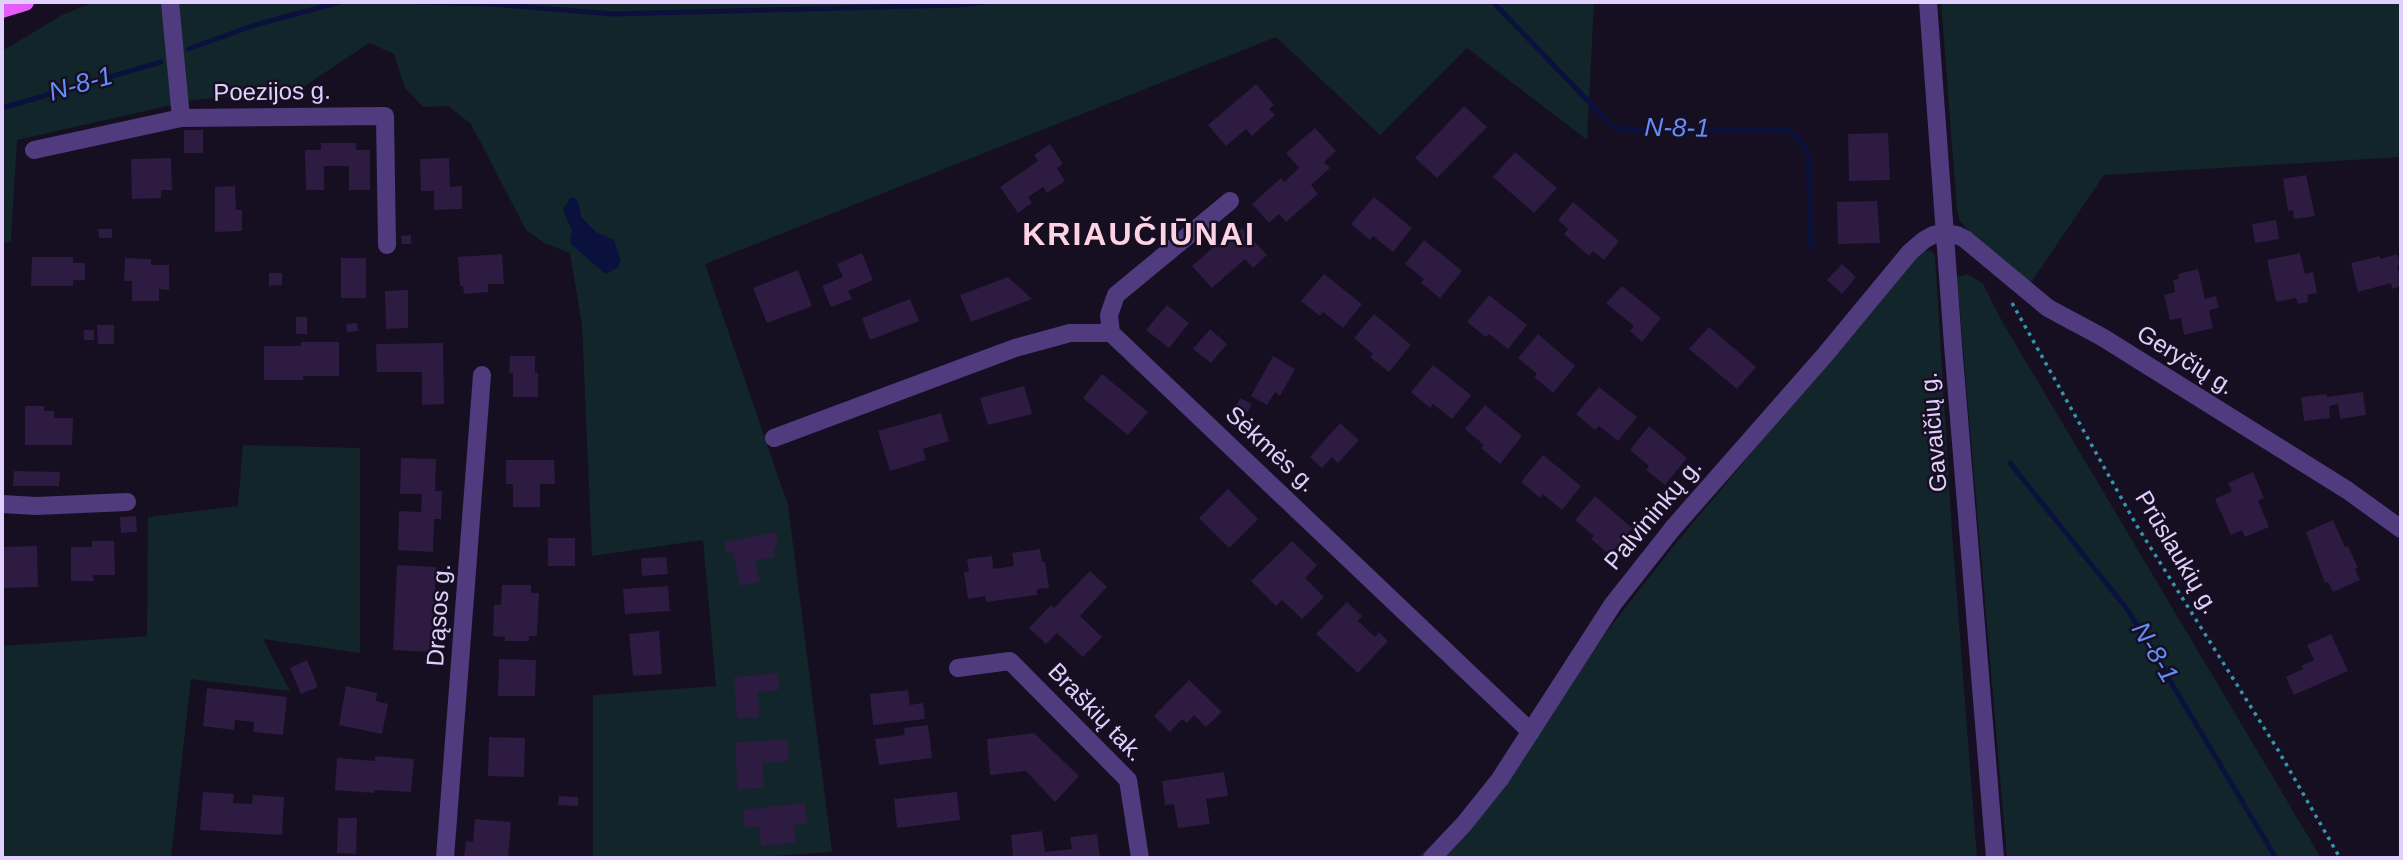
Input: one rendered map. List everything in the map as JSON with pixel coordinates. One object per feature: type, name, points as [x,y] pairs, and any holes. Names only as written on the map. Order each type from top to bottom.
[{"type":"main road","points":[[2,9],[25,2]]},
{"type":"street","points":[[170,2],[181,118]]},
{"type":"street","name":"Gavaičių g.","points":[[1928,2],[1995,858]]},
{"type":"street","name":"Poezijos g.","points":[[34,150],[181,118],[385,116],[387,245]]},
{"type":"street","points":[[774,438],[1015,348],[1070,333],[1111,333],[1109,314],[1116,295],[1230,201]]},
{"type":"street","name":"Geryčių g.","points":[[1946,233],[1965,239],[2048,308],[2102,337],[2347,490],[2401,529]]},
{"type":"street","name":"Palvininkų g.","points":[[1432,858],[1500,779],[1613,604],[1673,528],[1824,356],[1910,252],[1924,240],[1946,233]]},
{"type":"street","name":"Sėkmės g.","points":[[1111,333],[1531,732]]},
{"type":"street","name":"Drąsos g.","points":[[446,858],[482,375]]},
{"type":"street","points":[[2,504],[36,506],[127,502]]},
{"type":"street","name":"Braškių tak.","points":[[958,668],[1010,661],[1128,780],[1140,858]]},
{"type":"path","name":"Prūslaukių g.","points":[[2009,297],[2137,526],[2278,750],[2340,858]]},
{"type":"shaded area","points":[[94,2],[1594,2],[1587,140],[1467,48],[1380,135],[1276,37],[705,264],[788,505],[832,852],[745,858],[593,858],[593,695],[716,686],[703,540],[592,556],[582,325],[570,253],[544,243],[526,230],[471,124],[448,106],[423,107],[405,88],[394,54],[369,43],[299,90],[194,100],[17,140],[11,241],[2,243],[2,51],[62,15]]},
{"type":"shaded area","points":[[1941,2],[2401,2],[2401,157],[2104,175],[2030,284],[1974,237],[1960,221],[1957,211]]},
{"type":"shaded area","points":[[570,198],[575,198],[581,217],[596,232],[614,240],[621,261],[617,268],[605,274],[570,243],[572,231],[563,210]]},
{"type":"shaded area","points":[[1930,250],[1935,255],[1952,532],[1977,858],[1416,858],[1442,838],[1529,746],[1605,634],[1676,543],[1919,253]]},
{"type":"shaded area","points":[[1968,274],[1983,284],[2003,323],[2321,858],[2007,858],[1957,277]]},
{"type":"shaded area","points":[[243,445],[360,448],[360,653],[263,639],[290,691],[191,679],[171,858],[2,858],[2,646],[147,636],[148,517],[238,506]]},
{"type":"building","points":[[1256,84],[1274,105],[1269,109],[1275,115],[1252,136],[1246,129],[1226,146],[1208,125]]},
{"type":"building","points":[[1464,106],[1487,127],[1437,178],[1415,158]]},
{"type":"building","points":[[1315,128],[1336,151],[1324,162],[1330,168],[1311,185],[1318,194],[1286,222],[1279,214],[1269,223],[1252,204],[1281,178],[1284,182],[1299,168],[1286,153]]},
{"type":"building","points":[[184,130],[203,130],[203,153],[184,153]]},
{"type":"building","points":[[1888,133],[1890,180],[1849,181],[1848,134]]},
{"type":"building","points":[[321,143],[356,143],[356,150],[370,150],[370,190],[349,190],[349,166],[324,166],[324,190],[306,190],[305,150],[321,150]]},
{"type":"building","points":[[1050,144],[1063,164],[1057,168],[1065,181],[1047,193],[1043,187],[1028,197],[1032,203],[1018,213],[1000,187],[1038,161],[1034,155]]},
{"type":"building","points":[[1515,152],[1557,188],[1534,213],[1493,177]]},
{"type":"building","points":[[171,158],[172,190],[161,190],[161,198],[132,199],[131,159]]},
{"type":"building","points":[[449,158],[450,187],[462,186],[462,209],[434,210],[434,191],[421,191],[420,159]]},
{"type":"building","points":[[2306,175],[2315,216],[2294,219],[2293,210],[2288,211],[2283,179]]},
{"type":"building","points":[[235,186],[236,210],[242,210],[242,231],[215,232],[215,187]]},
{"type":"building","points":[[1374,197],[1412,228],[1393,252],[1373,236],[1370,240],[1351,224]]},
{"type":"building","points":[[1877,201],[1880,243],[1838,244],[1837,202]]},
{"type":"building","points":[[1573,202],[1619,241],[1604,260],[1593,251],[1589,256],[1564,234],[1568,229],[1558,220]]},
{"type":"building","points":[[2276,220],[2279,239],[2255,243],[2252,224]]},
{"type":"building","points":[[1242,228],[1267,255],[1253,268],[1245,259],[1212,288],[1192,266],[1225,237],[1228,240]]},
{"type":"building","points":[[98,229],[112,229],[112,238],[99,238]]},
{"type":"building","points":[[411,235],[411,244],[402,244],[401,236]]},
{"type":"building","points":[[1424,240],[1462,271],[1440,298],[1421,283],[1424,279],[1405,264]]},
{"type":"building","points":[[862,253],[873,280],[848,291],[852,299],[831,307],[822,286],[843,277],[837,264]]},
{"type":"building","points":[[2300,253],[2305,274],[2313,272],[2317,293],[2307,295],[2308,302],[2298,304],[2296,298],[2276,302],[2267,260]]},
{"type":"building","points":[[502,254],[504,284],[488,284],[488,292],[464,294],[463,286],[460,286],[458,257]]},
{"type":"building","points":[[2397,254],[2401,286],[2392,289],[2391,283],[2358,292],[2351,263]]},
{"type":"building","points":[[32,257],[73,257],[73,263],[85,263],[85,280],[73,280],[73,286],[31,286]]},
{"type":"building","points":[[125,258],[151,259],[151,265],[169,265],[169,290],[159,289],[159,301],[132,301],[132,281],[124,281]]},
{"type":"building","points":[[341,258],[366,258],[366,298],[341,298]]},
{"type":"building","points":[[1842,264],[1856,277],[1842,294],[1827,280]]},
{"type":"building","points":[[2198,269],[2205,299],[2216,296],[2219,308],[2209,310],[2213,328],[2184,335],[2181,318],[2170,320],[2164,295],[2175,292],[2173,280],[2179,279],[2178,274]]},
{"type":"building","points":[[798,270],[812,306],[767,323],[753,288]]},
{"type":"building","points":[[269,273],[282,273],[282,285],[269,286]]},
{"type":"building","points":[[1324,274],[1362,304],[1343,328],[1323,312],[1320,316],[1301,301]]},
{"type":"building","points":[[1008,277],[1032,299],[971,322],[960,295]]},
{"type":"building","points":[[1622,286],[1661,318],[1642,342],[1630,331],[1634,326],[1606,303]]},
{"type":"building","points":[[408,290],[408,328],[386,329],[385,291]]},
{"type":"building","points":[[1489,295],[1527,325],[1508,349],[1467,322]]},
{"type":"building","points":[[910,299],[919,321],[870,340],[862,318]]},
{"type":"building","points":[[1167,305],[1189,323],[1169,348],[1146,330]]},
{"type":"building","points":[[1374,314],[1411,345],[1389,372],[1370,357],[1373,354],[1354,338]]},
{"type":"building","points":[[296,317],[307,317],[307,334],[296,334]]},
{"type":"building","points":[[357,323],[358,331],[347,332],[346,324]]},
{"type":"building","points":[[97,325],[114,325],[114,344],[98,344]]},
{"type":"building","points":[[1709,327],[1756,367],[1737,389],[1689,349]]},
{"type":"building","points":[[1210,329],[1227,344],[1211,363],[1193,349]]},
{"type":"building","points":[[84,330],[94,330],[94,340],[84,340]]},
{"type":"building","points":[[1538,334],[1575,366],[1553,393],[1534,377],[1537,374],[1518,358]]},
{"type":"building","points":[[301,342],[339,342],[339,376],[264,380],[264,346],[301,346]]},
{"type":"building","points":[[443,343],[444,404],[422,405],[422,372],[377,372],[376,344]]},
{"type":"building","points":[[510,356],[535,356],[538,397],[513,397],[513,373],[509,373]]},
{"type":"building","points":[[1273,356],[1295,369],[1280,396],[1275,392],[1267,405],[1251,396]]},
{"type":"building","points":[[1433,365],[1471,395],[1452,419],[1433,404],[1430,408],[1411,392]]},
{"type":"building","points":[[1102,374],[1148,412],[1128,435],[1083,398]]},
{"type":"building","points":[[1024,386],[1032,414],[988,425],[980,398]]},
{"type":"building","points":[[1599,387],[1637,417],[1618,441],[1599,426],[1595,430],[1576,414]]},
{"type":"building","points":[[2363,392],[2366,415],[2340,419],[2338,404],[2329,406],[2330,418],[2304,421],[2301,397]]},
{"type":"building","points":[[1240,398],[1252,404],[1248,412],[1236,406]]},
{"type":"building","points":[[1485,405],[1522,436],[1500,464],[1481,448],[1484,445],[1465,429]]},
{"type":"building","points":[[25,406],[44,406],[44,411],[54,411],[54,418],[73,418],[72,445],[25,445]]},
{"type":"building","points":[[941,413],[949,441],[923,449],[926,460],[890,471],[878,431]]},
{"type":"building","points":[[1340,423],[1359,440],[1338,463],[1332,457],[1322,468],[1310,457]]},
{"type":"building","points":[[1649,426],[1687,458],[1665,485],[1646,470],[1649,466],[1630,450]]},
{"type":"building","points":[[1543,455],[1581,486],[1562,510],[1543,494],[1540,498],[1521,482]]},
{"type":"building","points":[[401,458],[436,459],[435,491],[442,491],[441,519],[434,519],[433,552],[398,550],[399,511],[421,512],[422,494],[400,494]]},
{"type":"building","points":[[506,460],[554,460],[555,484],[540,484],[540,507],[513,507],[513,484],[506,484]]},
{"type":"building","points":[[14,471],[60,472],[59,486],[13,486]]},
{"type":"building","points":[[2253,472],[2264,498],[2258,501],[2269,527],[2245,537],[2242,530],[2231,535],[2215,499],[2232,491],[2228,483]]},
{"type":"building","points":[[1228,489],[1258,519],[1229,548],[1199,518]]},
{"type":"building","points":[[1595,496],[1632,528],[1610,555],[1591,539],[1594,536],[1575,520]]},
{"type":"building","points":[[136,516],[137,532],[121,533],[120,517]]},
{"type":"building","points":[[2333,520],[2358,568],[2355,569],[2360,580],[2333,592],[2328,582],[2325,583],[2306,532]]},
{"type":"building","points":[[776,532],[778,547],[774,547],[775,557],[755,560],[760,582],[740,586],[733,551],[726,552],[724,542]]},
{"type":"building","points":[[548,538],[575,538],[575,566],[548,566]]},
{"type":"building","points":[[92,541],[114,541],[115,575],[93,575],[94,581],[71,581],[71,547],[92,547]]},
{"type":"building","points":[[1292,541],[1317,565],[1305,578],[1324,597],[1302,619],[1282,600],[1276,606],[1251,581]]},
{"type":"building","points":[[37,546],[38,587],[2,588],[2,547]]},
{"type":"building","points":[[1040,549],[1049,588],[1037,589],[1037,595],[986,602],[985,596],[968,599],[964,572],[969,572],[967,559],[992,556],[993,569],[1014,566],[1012,553]]},
{"type":"building","points":[[666,557],[668,574],[642,576],[641,558]]},
{"type":"building","points":[[397,565],[436,567],[432,652],[393,650]]},
{"type":"building","points":[[1090,571],[1107,587],[1080,616],[1102,637],[1083,657],[1057,633],[1046,644],[1029,628],[1051,605],[1054,608]]},
{"type":"building","points":[[502,585],[531,585],[531,593],[539,593],[537,636],[529,636],[529,641],[505,641],[505,637],[493,636],[494,605],[501,605]]},
{"type":"building","points":[[668,586],[670,611],[625,614],[623,589]]},
{"type":"building","points":[[1347,602],[1362,616],[1358,621],[1375,637],[1379,632],[1388,641],[1358,673],[1316,634]]},
{"type":"building","points":[[659,631],[662,674],[633,676],[629,634]]},
{"type":"building","points":[[2331,634],[2348,671],[2294,695],[2286,677],[2314,660],[2307,645]]},
{"type":"building","points":[[499,659],[536,660],[535,696],[498,696]]},
{"type":"building","points":[[307,660],[318,687],[301,694],[290,668]]},
{"type":"building","points":[[778,673],[779,690],[758,692],[759,717],[737,719],[734,677]]},
{"type":"building","points":[[1189,680],[1222,712],[1206,727],[1194,715],[1187,723],[1182,719],[1170,732],[1154,716]]},
{"type":"building","points":[[346,686],[377,693],[376,701],[388,704],[382,734],[339,725]]},
{"type":"building","points":[[207,688],[287,697],[283,735],[253,732],[254,722],[235,720],[234,730],[203,726]]},
{"type":"building","points":[[908,690],[910,705],[923,703],[925,719],[873,725],[870,694]]},
{"type":"building","points":[[928,725],[932,758],[879,765],[875,739],[905,735],[904,728]]},
{"type":"building","points":[[1034,733],[1079,776],[1055,802],[1026,771],[990,775],[987,739]]},
{"type":"building","points":[[489,737],[525,738],[524,777],[488,776]]},
{"type":"building","points":[[787,739],[789,761],[763,763],[764,788],[738,789],[735,743]]},
{"type":"building","points":[[375,756],[414,759],[411,792],[335,790],[337,758],[375,761]]},
{"type":"building","points":[[1224,772],[1228,796],[1206,799],[1210,824],[1178,828],[1174,804],[1165,805],[1162,781]]},
{"type":"building","points":[[203,792],[234,794],[233,803],[252,804],[253,795],[284,797],[282,835],[200,830]]},
{"type":"building","points":[[957,792],[960,820],[897,828],[894,799]]},
{"type":"building","points":[[559,796],[578,797],[578,806],[558,805]]},
{"type":"building","points":[[805,803],[807,824],[794,825],[796,842],[761,846],[759,827],[745,828],[743,810]]},
{"type":"building","points":[[338,818],[357,818],[356,854],[337,853]]},
{"type":"building","points":[[475,819],[511,822],[508,858],[464,858],[466,841],[473,842]]},
{"type":"building","points":[[1042,831],[1045,852],[1072,849],[1070,837],[1097,834],[1100,858],[1013,858],[1011,835]]},
{"type":"waterway","name":"N-8-1","points":[[188,49],[255,25],[340,2]]},
{"type":"waterway","name":"N-8-1","points":[[414,2],[491,4],[613,14],[959,5],[986,2]]},
{"type":"waterway","name":"N-8-1","points":[[1493,2],[1614,128],[1787,130],[1799,139],[1808,154],[1811,250]]},
{"type":"waterway","name":"N-8-1","points":[[2,108],[161,62]]},
{"type":"waterway","name":"N-8-1","points":[[2010,463],[2127,609],[2276,858]]},
{"type":"district","name":"KRIAUČIŪNAI","points":[[1139,236]]}]
